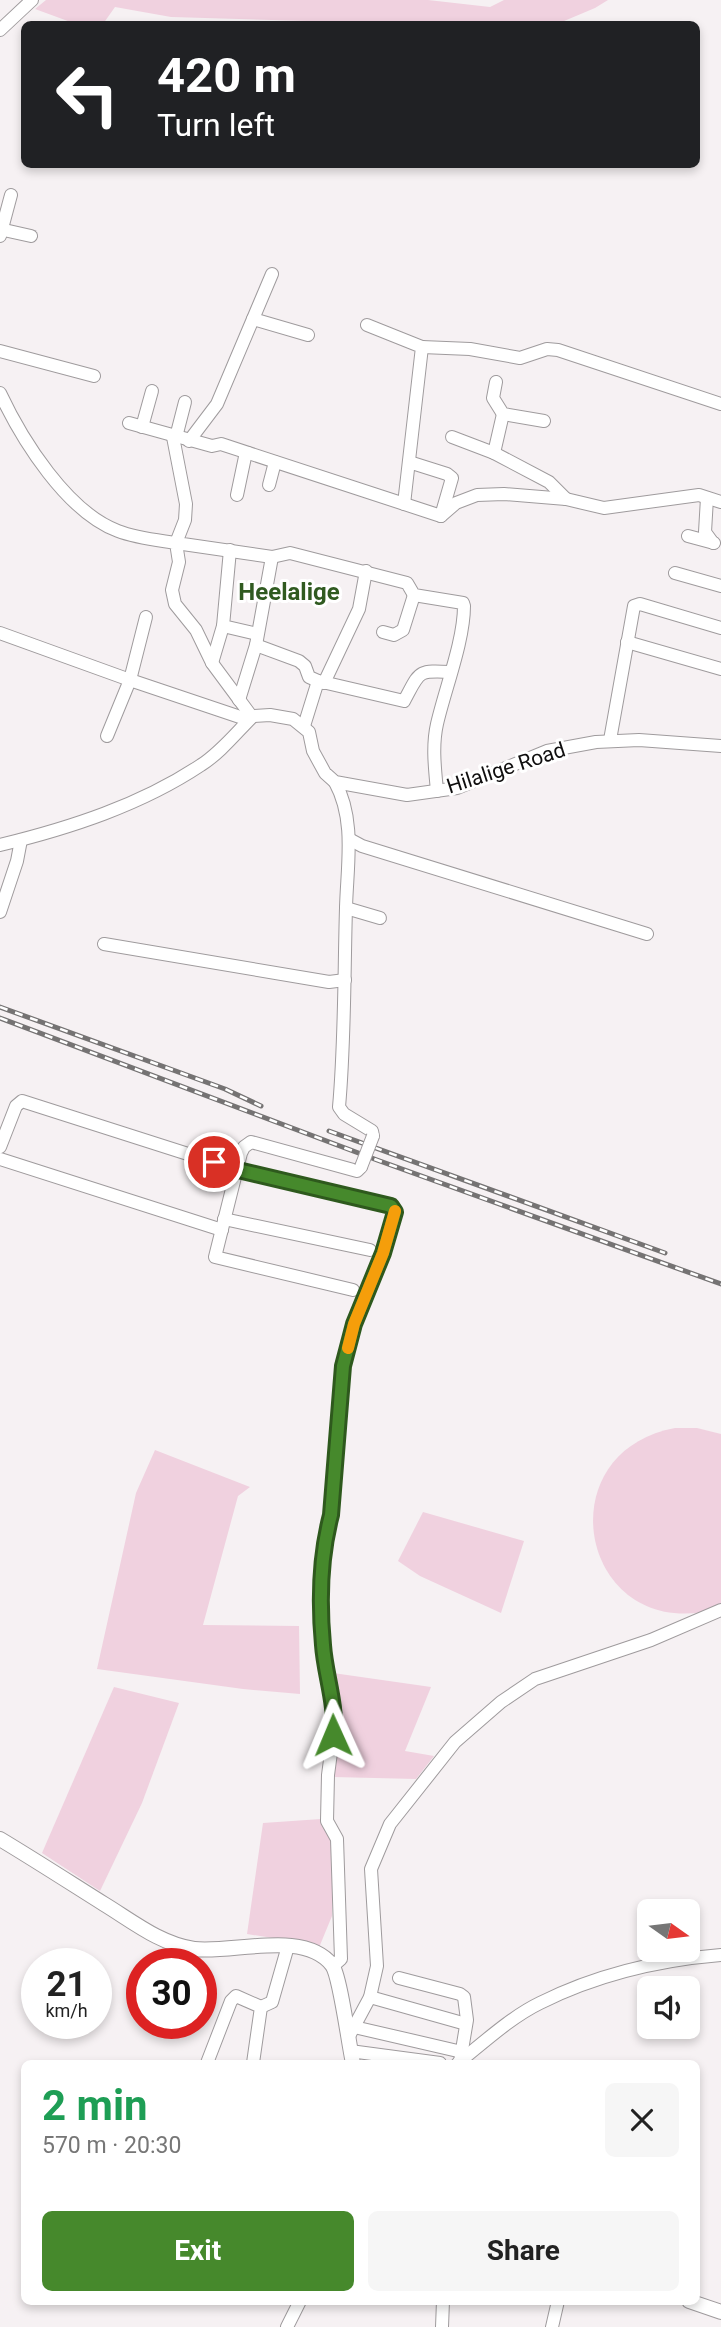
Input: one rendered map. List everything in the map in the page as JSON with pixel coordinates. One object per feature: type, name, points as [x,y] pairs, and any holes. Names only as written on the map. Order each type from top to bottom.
[{"type":"main road","points":[[0,1839],[161,1939],[192,1948],[220,1950],[258,1945],[288,1946],[320,1955],[333,1966],[351,2045]]},
{"type":"main road","points":[[700,2305],[721,2312]]},
{"type":"street","points":[[0,30],[32,0]]},
{"type":"street","points":[[11,195],[0,232],[31,236]]},
{"type":"street","points":[[179,438],[217,404],[272,274]]},
{"type":"street","points":[[253,319],[307,335]]},
{"type":"street","points":[[366,325],[422,346],[470,349],[520,358],[547,349],[558,349],[721,404]]},
{"type":"street","points":[[404,504],[422,346]]},
{"type":"street","points":[[0,351],[94,376]]},
{"type":"street","points":[[494,453],[503,414],[493,398],[496,382]]},
{"type":"street","points":[[152,391],[136,425],[212,446],[221,444],[441,516]]},
{"type":"street","points":[[0,393],[37,460],[85,512],[117,530],[176,543],[272,557],[290,553],[407,583],[414,595],[403,630],[394,635],[383,632]]},
{"type":"street","points":[[185,402],[179,438],[185,520],[176,543],[179,562],[172,590],[175,604],[196,630],[212,663],[252,717]]},
{"type":"street","points":[[503,414],[544,421]]},
{"type":"street","points":[[452,437],[494,453],[549,482],[566,499]]},
{"type":"street","points":[[237,495],[248,453]]},
{"type":"street","points":[[269,485],[275,462]]},
{"type":"street","points":[[409,463],[447,474],[452,478],[441,516]]},
{"type":"street","points":[[441,516],[456,503],[477,495],[504,494],[566,499],[604,508],[699,495],[721,502]]},
{"type":"street","points":[[707,498],[705,532],[717,544]]},
{"type":"street","points":[[688,536],[717,544]]},
{"type":"street","points":[[212,663],[223,626],[230,550]]},
{"type":"street","points":[[239,700],[256,639],[272,557]]},
{"type":"street","points":[[304,726],[321,682],[359,609],[366,571]]},
{"type":"street","points":[[675,573],[721,586]]},
{"type":"street","points":[[414,595],[463,603],[464,606],[436,728],[437,791]]},
{"type":"street","points":[[610,740],[634,606],[637,604],[721,628]]},
{"type":"street","points":[[107,736],[130,680],[146,617]]},
{"type":"street","points":[[223,626],[299,661],[305,666],[309,677],[321,682],[404,701],[421,673],[450,672]]},
{"type":"street","points":[[4,634],[240,717],[270,715],[293,719],[309,732],[313,751],[344,798],[349,839],[344,1051],[339,1107],[344,1115],[372,1130],[373,1136],[357,1171],[251,1142],[244,1147],[215,1257],[354,1290]]},
{"type":"street","points":[[628,642],[721,668]]},
{"type":"street","points":[[0,845],[44,835],[146,797],[203,764],[252,717]]},
{"type":"street","name":"Hilalige Road","points":[[335,782],[407,794],[457,788],[547,751],[610,740],[721,746]]},
{"type":"street","points":[[349,839],[362,846],[647,933]]},
{"type":"street","points":[[0,912],[21,840]]},
{"type":"street","points":[[346,908],[380,918]]},
{"type":"street","points":[[104,944],[329,982],[345,980]]},
{"type":"street","points":[[0,1147],[16,1106],[22,1101],[238,1170],[391,1206],[395,1212],[383,1253],[354,1324],[343,1366],[331,1515],[325,1536],[321,1579],[323,1644],[335,1716],[328,1775],[327,1821],[337,1839],[341,1959],[333,1966]]},
{"type":"street","points":[[0,1159],[223,1224],[370,1250]]},
{"type":"street","points":[[351,2045],[370,1997],[377,1966],[371,1869],[390,1824],[454,1742],[501,1702],[535,1679],[651,1640],[721,1611]]},
{"type":"street","points":[[208,2060],[233,1998],[236,1996],[261,2007],[272,2002],[288,1946]]},
{"type":"street","points":[[351,2045],[460,2059],[539,2003],[582,1986],[653,1964],[721,1955]]},
{"type":"street","points":[[399,1978],[464,1997],[467,2003],[466,2024],[460,2059]]},
{"type":"street","points":[[370,1997],[466,2024]]},
{"type":"street","points":[[253,2060],[261,2007]]},
{"type":"street","points":[[351,2045],[371,2055],[393,2060]]},
{"type":"street","points":[[287,2327],[298,2305]]},
{"type":"street","points":[[442,2327],[443,2305]]},
{"type":"street","points":[[552,2327],[557,2305]]},
{"type":"shaded area","points":[[46,0],[428,0],[490,7],[504,0],[608,0],[564,21],[307,21],[171,17],[115,7],[105,21],[68,21],[35,9]]},
{"type":"shaded area","points":[[675,1428],[697,1428],[721,1434],[721,1608],[674,1613],[636,1601],[610,1576],[596,1543],[594,1507],[606,1472],[633,1445]]},
{"type":"shaded area","points":[[155,1450],[250,1487],[238,1496],[203,1625],[299,1626],[300,1694],[97,1669],[136,1493]]},
{"type":"shaded area","points":[[423,1512],[524,1541],[501,1613],[420,1576],[398,1561]]},
{"type":"shaded area","points":[[333,1673],[431,1687],[405,1751],[434,1756],[416,1779],[333,1777]]},
{"type":"shaded area","points":[[114,1687],[179,1703],[142,1803],[100,1891],[42,1853]]},
{"type":"shaded area","points":[[321,1819],[332,1840],[332,1916],[318,1950],[298,1942],[247,1934],[263,1823]]},
{"type":"railway","points":[[0,1007],[225,1089],[261,1106]]},
{"type":"railway","points":[[0,1018],[377,1160],[721,1284]]},
{"type":"railway","points":[[329,1131],[665,1253]]},
{"type":"slow traffic","points":[[348,1348],[354,1324],[383,1253],[395,1211]]},
{"type":"district","name":"Heelalige","points":[[289,592]]},
{"type":"route","points":[[214,1162],[391,1206],[395,1212],[383,1253],[354,1324],[343,1366],[331,1515],[325,1536],[321,1579],[323,1644],[335,1716],[333,1735]]}]
